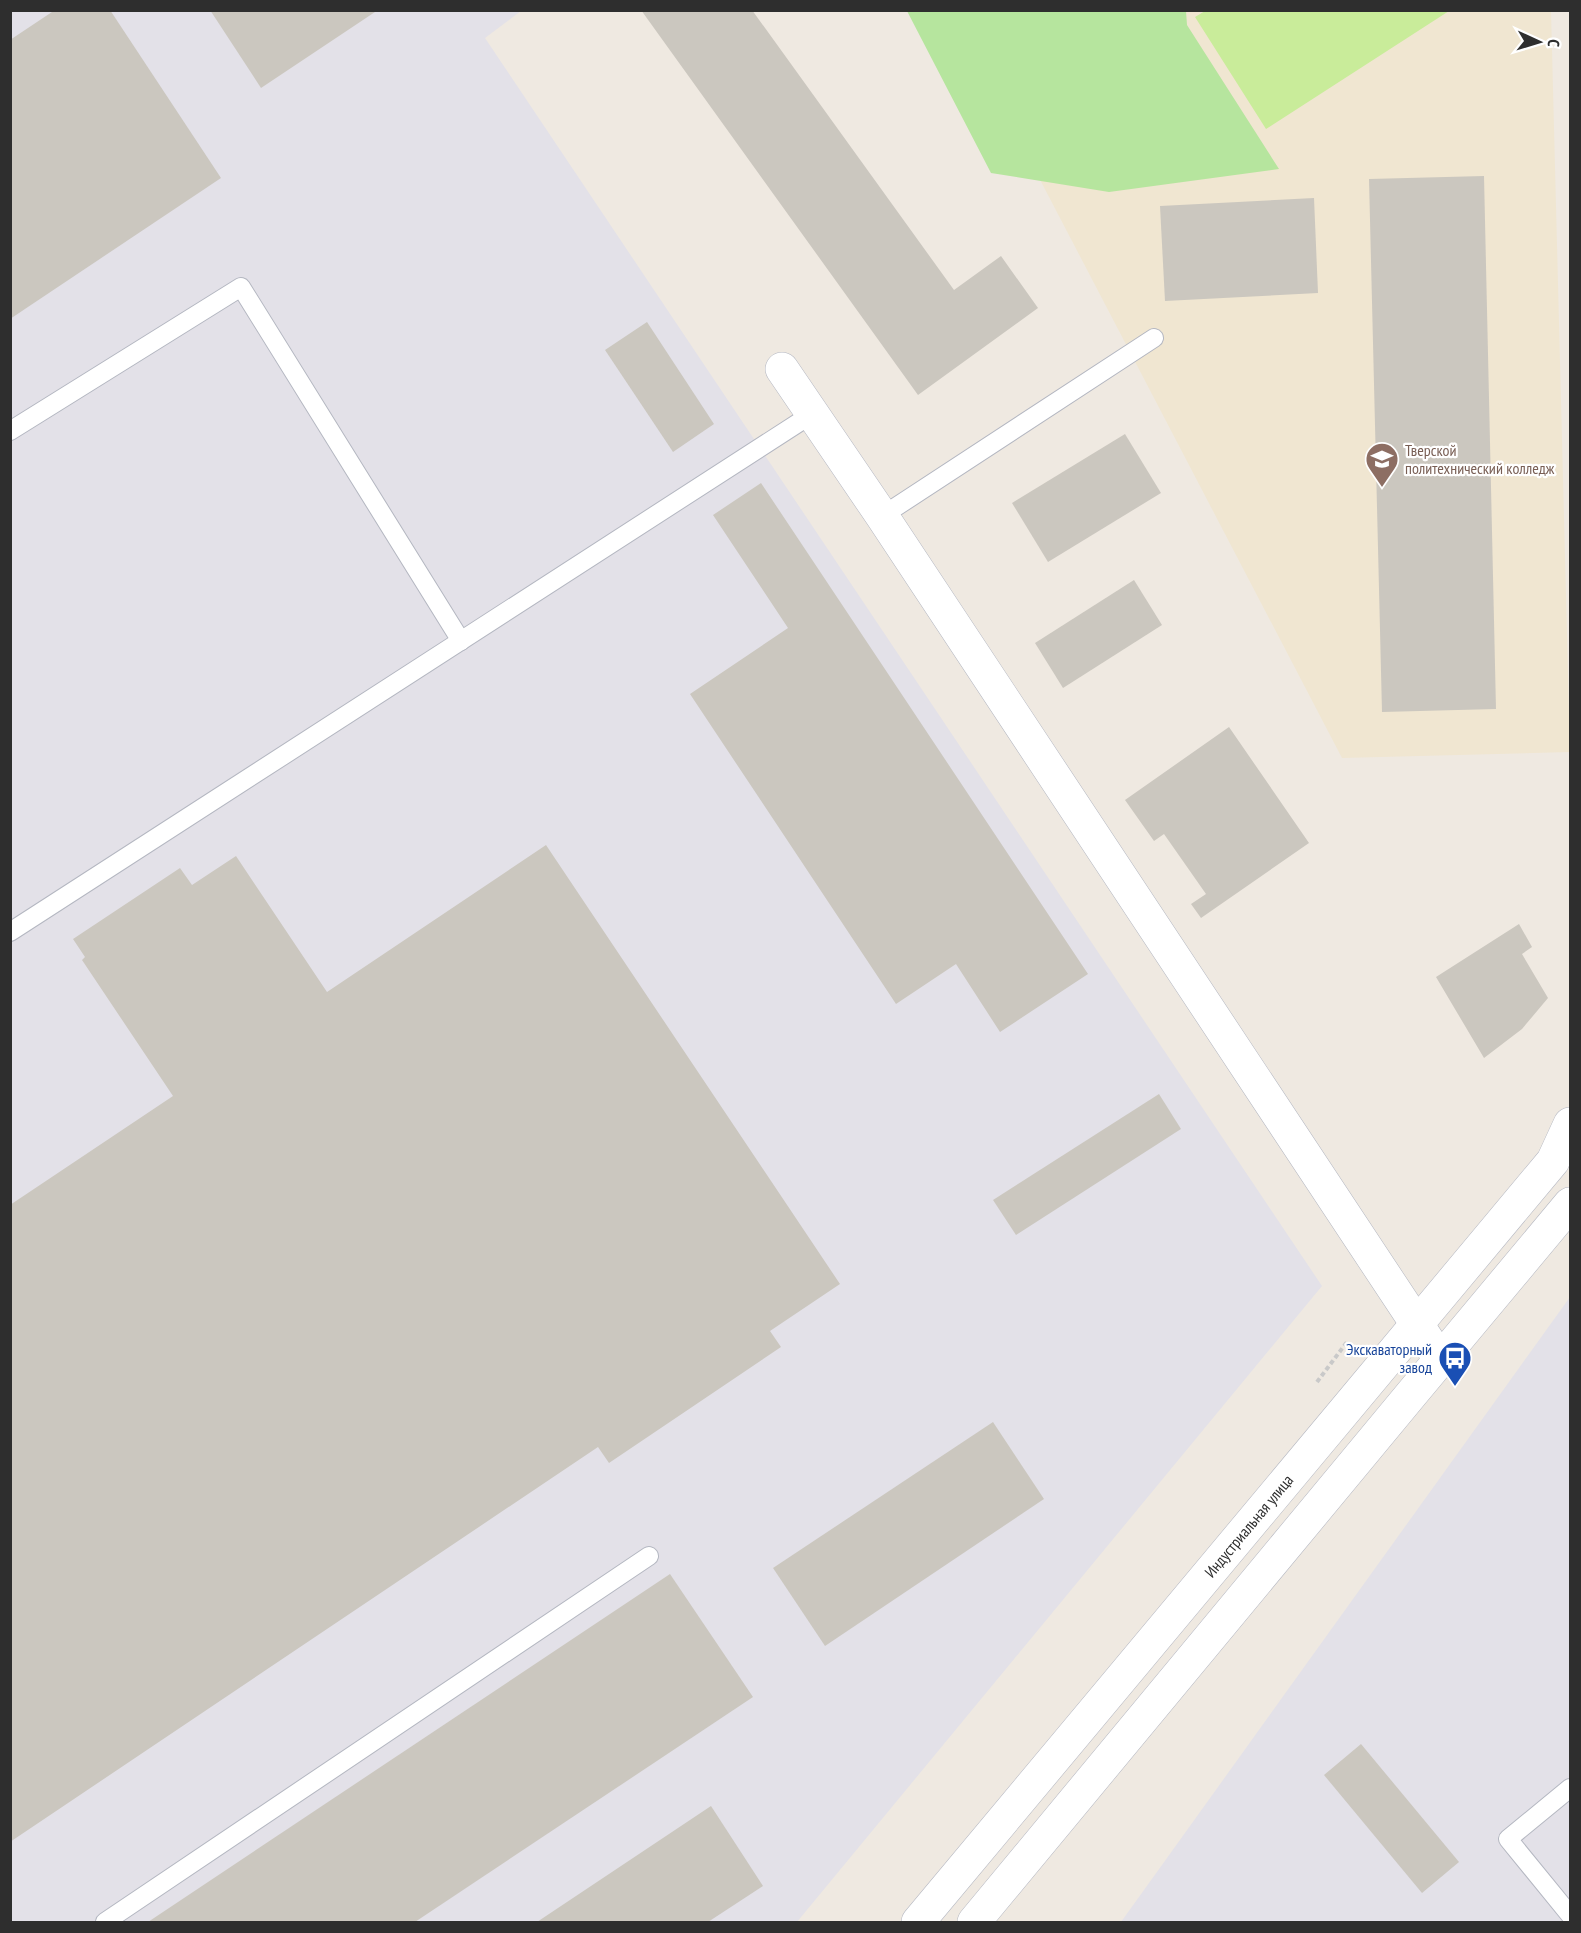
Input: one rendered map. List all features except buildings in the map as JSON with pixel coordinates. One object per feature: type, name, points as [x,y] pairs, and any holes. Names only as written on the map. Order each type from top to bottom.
[{"type":"street","points":[[782,369],[882,516],[1440,1359]]},
{"type":"street","name":"Индустриальная улица","points":[[918,1923],[1553,1161],[1570,1124]]},
{"type":"street","points":[[975,1923],[1570,1204]]},
{"type":"lane","points":[[10,431],[241,287],[461,641]]},
{"type":"lane","points":[[882,516],[1154,338]]},
{"type":"lane","points":[[10,932],[812,414]]},
{"type":"lane","points":[[105,1923],[649,1556]]},
{"type":"lane","points":[[1570,1788],[1508,1839],[1570,1915]]},
{"type":"path","points":[[1317,1382],[1347,1341]]},
{"type":"shaded area","points":[[11,11],[521,11],[485,38],[1322,1286],[797,1922],[11,1922]]},
{"type":"shaded area","name":"Тверской политехнический колледж","points":[[1142,11],[1551,11],[1570,752],[1342,758],[1001,105]]},
{"type":"shaded area","points":[[1570,1297],[1570,1922],[1121,1922]]},
{"type":"green space","points":[[907,11],[1186,11],[1187,25],[1279,169],[1109,192],[991,173]]},
{"type":"green space","points":[[1205,11],[1449,11],[1266,129],[1195,17]]},
{"type":"place","name":"Тверской политехнический колледж","points":[[1382,488]]},
{"type":"place","name":"Экскаваторный завод","points":[[1455,1387]]}]
